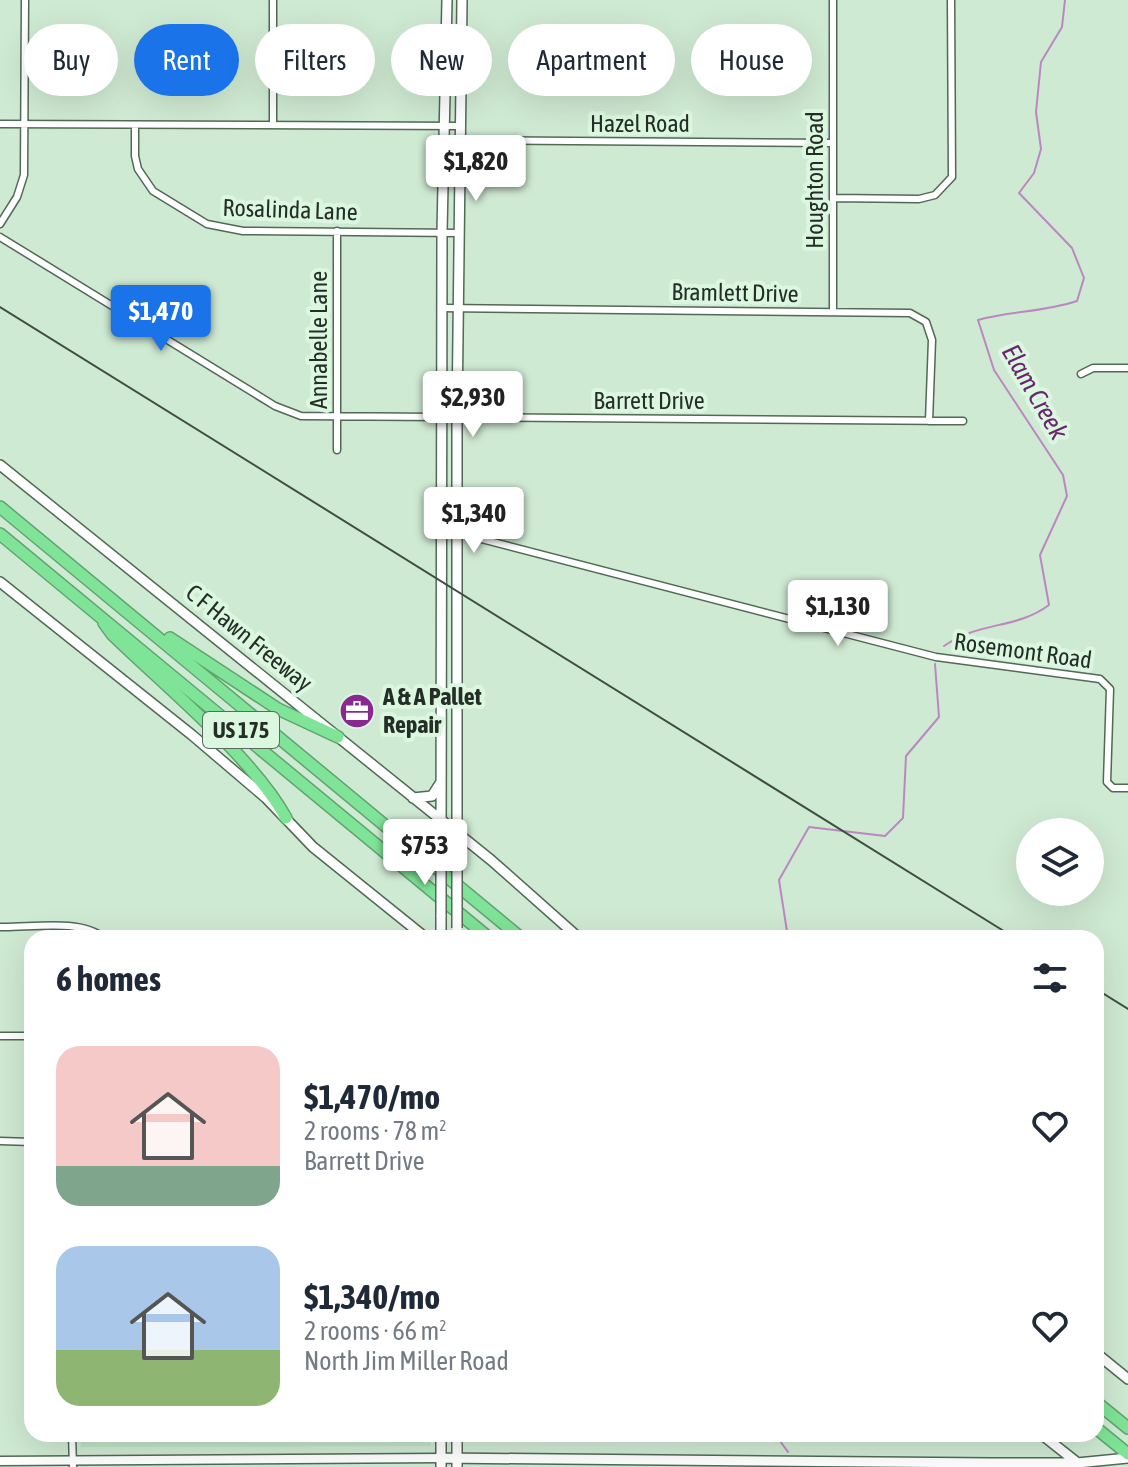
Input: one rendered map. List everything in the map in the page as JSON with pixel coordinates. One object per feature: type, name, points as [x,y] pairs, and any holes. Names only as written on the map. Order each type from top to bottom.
[{"type":"highway","name":"US 175","points":[[0,507],[511,930]]},
{"type":"highway","name":"US 175","points":[[0,534],[479,930]]},
{"type":"highway","points":[[98,613],[112,634],[264,785],[286,818]]},
{"type":"highway","points":[[149,628],[194,651],[278,709],[338,737]]},
{"type":"highway","points":[[1104,1408],[1128,1428]]},
{"type":"highway","points":[[1104,1435],[1128,1456]]},
{"type":"main road","points":[[441,930],[444,771],[441,308],[447,0]]},
{"type":"main road","points":[[457,930],[457,308],[462,0]]},
{"type":"main road","name":"C F Hawn Freeway","points":[[0,465],[458,833],[570,930]]},
{"type":"main road","points":[[0,582],[192,735],[286,818],[313,847],[416,930]]},
{"type":"main road","points":[[413,798],[426,798],[437,792],[444,771]]},
{"type":"main road","points":[[1104,1360],[1128,1379]]},
{"type":"main road","points":[[441,1442],[441,1463],[1090,1467]]},
{"type":"main road","points":[[457,1442],[457,1463]]},
{"type":"main road","points":[[1051,1442],[1079,1465],[1128,1456]]},
{"type":"street","points":[[0,224],[22,186],[25,0]]},
{"type":"street","points":[[273,0],[273,125]]},
{"type":"street","name":"Houghton Road","points":[[833,0],[833,312]]},
{"type":"street","points":[[833,198],[919,199],[935,195],[952,177],[951,0]]},
{"type":"street","points":[[0,124],[461,126]]},
{"type":"street","name":"Rosalinda Lane","points":[[135,125],[135,156],[153,191],[207,224],[243,231],[458,233]]},
{"type":"street","name":"Hazel Road","points":[[446,140],[833,143]]},
{"type":"street","name":"Annabelle Lane","points":[[337,231],[337,450]]},
{"type":"street","name":"Barrett Drive","points":[[0,237],[275,406],[301,416],[963,421]]},
{"type":"street","name":"Bramlett Drive","points":[[441,308],[910,313],[926,322],[932,340],[929,421]]},
{"type":"street","points":[[1081,374],[1093,368],[1128,368]]},
{"type":"street","name":"Rosemont Road","points":[[443,529],[936,657],[1100,679],[1110,689],[1107,782],[1113,788],[1128,788]]},
{"type":"street","points":[[0,927],[91,930]]},
{"type":"street","points":[[0,1036],[24,1036]]},
{"type":"street","points":[[0,1141],[24,1142]]},
{"type":"street","points":[[72,1442],[73,1464]]},
{"type":"street","points":[[0,1461],[73,1464],[441,1463]]},
{"type":"shaded area","points":[[81,1442],[431,1442],[431,1446],[81,1447]]},
{"type":"waterway","name":"Elam Creek","points":[[944,646],[972,632],[1024,618],[1049,605],[1040,555],[1067,496],[1063,475],[994,370],[978,320],[1077,301],[1084,278],[1072,248],[1019,193],[1034,173],[1041,149],[1036,112],[1041,62],[1062,27],[1065,0]]},
{"type":"waterway","name":"Elam Creek","points":[[787,930],[779,880],[809,827],[885,836],[903,818],[906,756],[939,717],[935,664]]},
{"type":"waterway","name":"Elam Creek","points":[[781,1442],[788,1452]]},
{"type":"tram line","points":[[0,307],[1002,930]]},
{"type":"tram line","points":[[1104,994],[1128,1009]]},
{"type":"place","name":"A & A Pallet Repair","points":[[357,711]]}]
